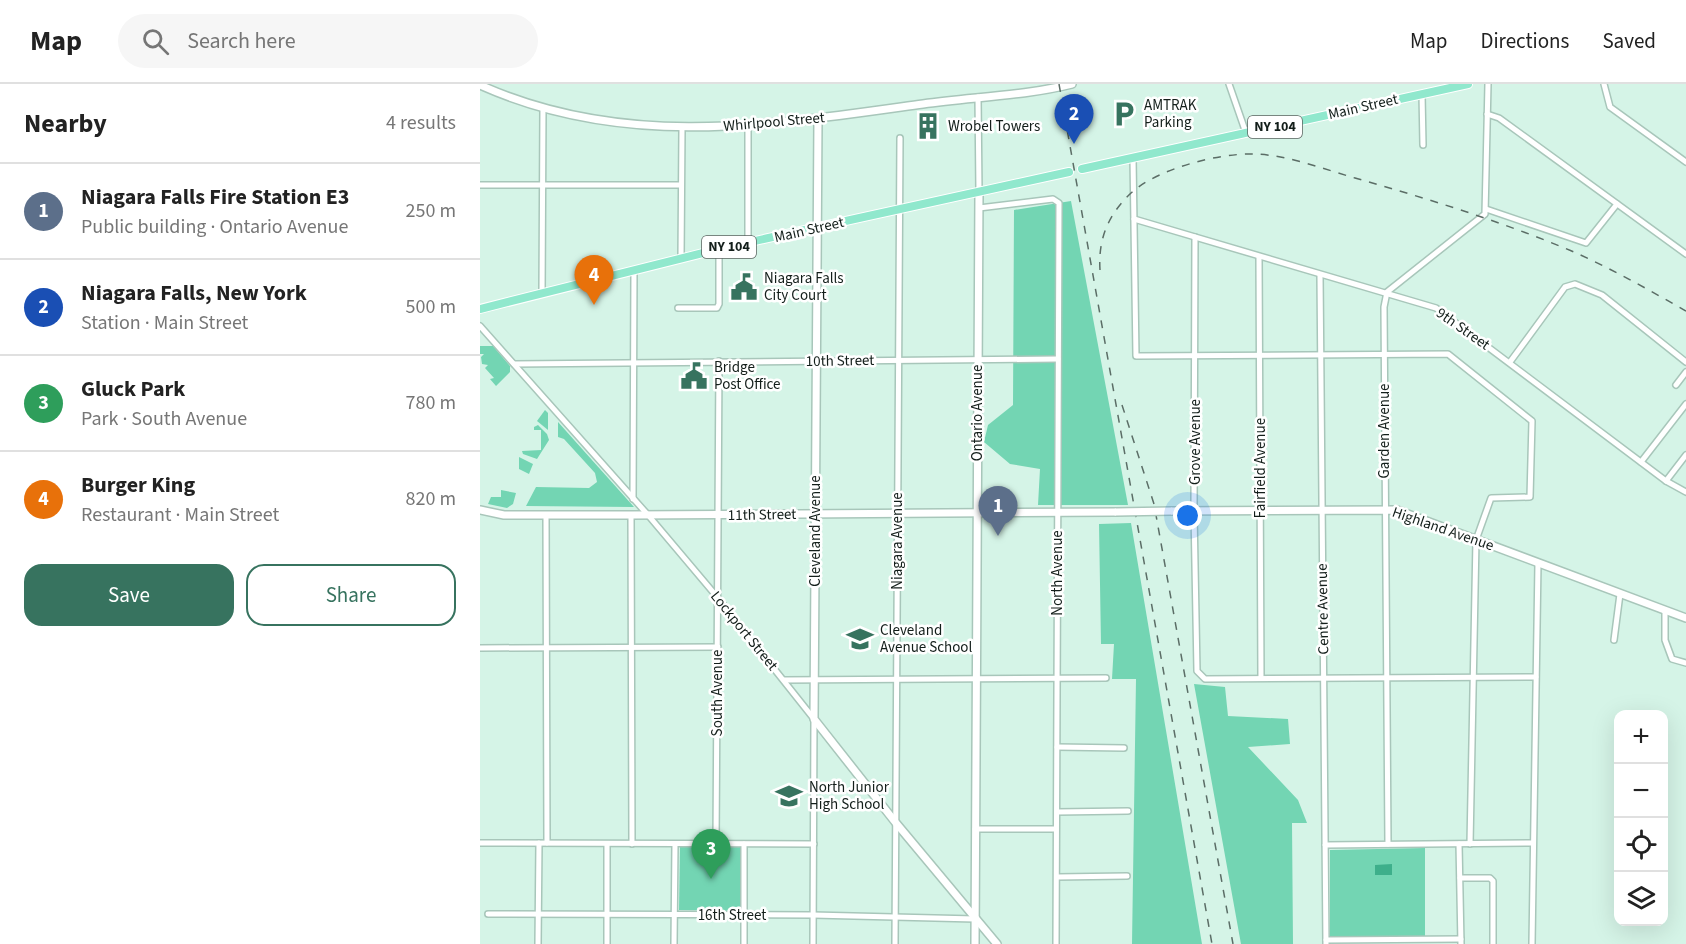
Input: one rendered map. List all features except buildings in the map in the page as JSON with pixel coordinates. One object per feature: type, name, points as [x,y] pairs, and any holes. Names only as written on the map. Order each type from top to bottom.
[{"type":"main road","name":"Main Street","points":[[1082,169],[1468,84]]},
{"type":"main road","name":"Main Street","points":[[480,309],[719,249],[1069,172]]},
{"type":"street","name":"Whirlpool Street","points":[[480,85],[543,108],[608,122],[682,128],[748,126],[818,119],[1072,84]]},
{"type":"street","points":[[1229,84],[1246,133]]},
{"type":"street","points":[[1387,292],[1482,217],[1486,209],[1488,84]]},
{"type":"street","points":[[1605,84],[1610,107],[1686,162]]},
{"type":"street","points":[[1422,94],[1423,145]]},
{"type":"street","name":"Ontario Avenue","points":[[975,944],[978,97]]},
{"type":"street","points":[[542,294],[543,108]]},
{"type":"street","points":[[1487,114],[1499,118],[1686,254]]},
{"type":"street","name":"Cleveland Avenue","points":[[813,944],[818,119]]},
{"type":"street","points":[[747,244],[748,126]]},
{"type":"street","points":[[681,259],[682,128]]},
{"type":"street","name":"Niagara Avenue","points":[[895,944],[900,138]]},
{"type":"street","points":[[1133,158],[1136,356],[1448,354],[1532,421],[1530,497],[1491,498],[1476,540],[1470,844]]},
{"type":"street","points":[[480,185],[681,185]]},
{"type":"street","name":"North Avenue","points":[[979,208],[1053,199],[1059,203],[1056,944]]},
{"type":"street","points":[[1486,209],[1501,212],[1586,243],[1617,204]]},
{"type":"street","name":"9th Street","points":[[1134,219],[1436,308],[1666,481],[1686,492]]},
{"type":"street","name":"Grove Avenue","points":[[1195,237],[1194,512],[1197,671],[1205,680],[1261,678]]},
{"type":"street","points":[[678,309],[717,308],[719,304],[719,249]]},
{"type":"street","name":"Fairfield Avenue","points":[[1258,257],[1261,678]]},
{"type":"street","points":[[633,499],[634,271]]},
{"type":"street","name":"Centre Avenue","points":[[1320,275],[1326,942]]},
{"type":"street","points":[[1510,362],[1565,287],[1575,284],[1592,289],[1686,362]]},
{"type":"street","name":"Garden Avenue","points":[[1387,292],[1384,307],[1384,354],[1388,844]]},
{"type":"street","name":"Lockport Street","points":[[480,326],[648,515],[718,598],[896,822],[997,944]]},
{"type":"street","name":"10th Street","points":[[514,364],[1058,359]]},
{"type":"street","name":"South Avenue","points":[[716,844],[719,362]]},
{"type":"street","points":[[1676,385],[1686,372]]},
{"type":"street","points":[[1641,462],[1686,404]]},
{"type":"street","points":[[1666,481],[1686,455]]},
{"type":"street","name":"11th Street","points":[[480,510],[504,515],[1116,512]]},
{"type":"street","name":"Highland Avenue","points":[[1116,512],[1397,510],[1686,618]]},
{"type":"street","points":[[546,515],[547,843]]},
{"type":"street","points":[[632,515],[632,844]]},
{"type":"street","points":[[1532,944],[1538,563]]},
{"type":"street","points":[[1614,640],[1620,594]]},
{"type":"street","points":[[1665,610],[1665,640],[1672,660],[1686,663]]},
{"type":"street","points":[[480,648],[718,647]]},
{"type":"street","points":[[1261,678],[1536,677]]},
{"type":"street","points":[[784,680],[1106,678]]},
{"type":"street","points":[[1057,747],[1124,748]]},
{"type":"street","points":[[1057,812],[1128,811]]},
{"type":"street","points":[[975,829],[1056,829]]},
{"type":"street","points":[[480,843],[814,844]]},
{"type":"street","points":[[538,944],[539,843]]},
{"type":"street","points":[[1325,845],[1533,843]]},
{"type":"street","points":[[607,844],[607,944]]},
{"type":"street","points":[[674,944],[675,844]]},
{"type":"street","points":[[744,844],[744,944]]},
{"type":"street","points":[[1326,942],[1461,942],[1460,844]]},
{"type":"street","points":[[1057,877],[1127,876]]},
{"type":"street","points":[[1460,878],[1490,878],[1493,881],[1493,944]]},
{"type":"street","name":"16th Street","points":[[488,914],[813,915],[975,919]]},
{"type":"shaded area","points":[[1071,201],[1128,505],[1038,505],[1040,469],[1010,464],[984,442],[988,425],[1013,405],[1014,210]]},
{"type":"shaded area","points":[[480,346],[493,346],[510,366],[510,372],[496,386],[490,379],[494,378],[485,368],[488,365],[482,364],[481,357],[484,354],[480,354]]},
{"type":"shaded area","points":[[545,410],[548,413],[548,430],[537,421]]},
{"type":"shaded area","points":[[558,422],[634,507],[526,506],[536,487],[589,488],[597,482],[595,473],[564,439],[558,437]]},
{"type":"shaded area","points":[[538,425],[547,434],[549,440],[537,459],[523,454],[522,451],[541,450],[541,430],[534,430],[534,427]]},
{"type":"shaded area","points":[[519,457],[533,464],[529,474],[519,469]]},
{"type":"shaded area","points":[[501,490],[516,493],[513,504],[507,508],[488,504],[491,497],[501,497]]},
{"type":"shaded area","points":[[1131,523],[1202,944],[1132,944],[1136,679],[1112,679],[1114,644],[1101,644],[1099,524]]},
{"type":"shaded area","points":[[1194,684],[1225,687],[1228,716],[1288,719],[1290,744],[1248,747],[1298,800],[1307,823],[1292,823],[1293,944],[1241,944]]},
{"type":"shaded area","points":[[680,847],[742,847],[742,911],[679,910]]},
{"type":"shaded area","points":[[1425,848],[1425,937],[1330,938],[1330,850]]},
{"type":"shaded area","points":[[1392,864],[1392,875],[1375,875],[1375,865]]},
{"type":"railway","points":[[1059,84],[1212,944]]},
{"type":"railway","points":[[1100,270],[1101,248],[1106,228],[1123,201],[1142,184],[1189,164],[1223,156],[1254,154],[1305,163],[1493,221],[1574,252],[1686,311]]},
{"type":"railway","points":[[1122,405],[1154,504],[1233,944]]},
{"type":"place","name":"AMTRAK Parking","points":[[1124,114]]},
{"type":"place","name":"Wrobel Towers","points":[[928,126]]},
{"type":"place","name":"Niagara Falls, New York","points":[[1074,144]]},
{"type":"place","name":"Niagara Falls City Court","points":[[744,287]]},
{"type":"place","name":"Burger King","points":[[594,305]]},
{"type":"place","name":"Bridge Post Office","points":[[694,376]]},
{"type":"place","name":"Niagara Falls Fire Station E3","points":[[998,536]]},
{"type":"place","name":"Cleveland Avenue School","points":[[860,639]]},
{"type":"place","name":"North Junior High School","points":[[789,796]]},
{"type":"place","name":"Gluck Park","points":[[711,879]]}]
